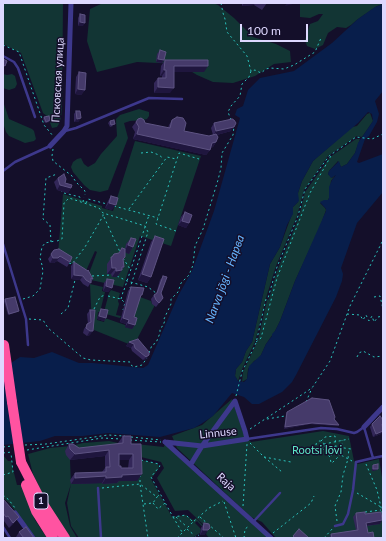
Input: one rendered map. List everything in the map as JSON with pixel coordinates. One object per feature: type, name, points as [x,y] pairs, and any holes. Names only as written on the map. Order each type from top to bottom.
[{"type":"highway","points":[[4,345],[21,462]]},
{"type":"highway","name":"1","points":[[21,462],[32,502],[42,513],[58,538]]},
{"type":"highway","name":"1","points":[[21,462],[41,501],[65,538]]},
{"type":"highway","points":[[32,502],[41,520],[53,538]]},
{"type":"street","name":"Псковская улица","points":[[52,147],[64,131],[68,120],[71,3]]},
{"type":"street","points":[[191,464],[202,446],[235,401],[246,432],[246,439]]},
{"type":"street","points":[[364,427],[383,407]]},
{"type":"street","name":"Linnuse","points":[[165,442],[202,446],[246,439]]},
{"type":"street","name":"Raja","points":[[165,442],[270,537]]},
{"type":"street","points":[[11,509],[33,538]]},
{"type":"lane","points":[[3,56],[14,62],[18,68],[35,117]]},
{"type":"lane","points":[[64,131],[76,128],[149,98],[182,99]]},
{"type":"lane","name":"Псковская улица","points":[[3,171],[14,162],[52,147]]},
{"type":"lane","points":[[3,244],[26,319],[28,345]]},
{"type":"lane","points":[[364,427],[373,458]]},
{"type":"lane","name":"Linnuse","points":[[246,439],[321,428],[337,429],[354,433],[364,427]]},
{"type":"lane","points":[[335,526],[343,524],[345,520],[353,490],[356,463],[383,456]]},
{"type":"lane","points":[[98,488],[101,538]]},
{"type":"lane","points":[[254,521],[280,493]]},
{"type":"lane","points":[[3,528],[10,538]]},
{"type":"path","points":[[26,319],[42,320],[48,328],[83,358],[91,360],[130,362],[134,367],[145,363],[150,350],[156,343],[160,333],[160,328],[163,326],[164,319],[171,304],[171,299],[178,292],[181,283],[189,275],[193,265],[195,246],[203,230],[218,180],[221,168],[222,153],[233,135],[233,122],[228,112],[240,96],[242,84],[249,77],[251,71],[247,56],[227,32],[226,19],[221,3]]},
{"type":"path","points":[[251,71],[255,70],[261,73],[270,68],[284,69],[315,52],[321,38]]},
{"type":"path","points":[[3,45],[19,52],[44,126],[53,136]]},
{"type":"path","points":[[237,395],[245,364],[256,342],[266,299],[268,298],[277,267],[298,216],[304,191],[329,156],[333,153],[356,137],[372,139],[383,134]]},
{"type":"path","points":[[52,147],[52,156],[54,161],[72,176],[85,194]]},
{"type":"path","points":[[141,154],[151,152],[159,154],[165,160]]},
{"type":"path","points":[[176,230],[156,224],[176,159],[179,153],[198,159]]},
{"type":"path","points":[[256,342],[260,338],[277,278],[310,193],[333,153]]},
{"type":"path","points":[[129,210],[167,157],[176,159]]},
{"type":"path","points":[[51,242],[50,225],[43,219],[46,178],[57,174]]},
{"type":"path","points":[[68,192],[60,190],[62,192],[80,197],[80,202]]},
{"type":"path","points":[[82,202],[84,197]]},
{"type":"path","points":[[20,299],[30,297],[38,292],[42,285],[43,271],[40,250],[43,245],[62,239],[64,203],[69,198],[99,208],[103,213],[118,248],[130,270]]},
{"type":"path","points":[[86,204],[88,199],[106,204]]},
{"type":"path","points":[[114,206],[158,218]]},
{"type":"path","points":[[103,213],[145,226],[148,232],[130,288]]},
{"type":"path","points":[[121,299],[149,215]]},
{"type":"path","points":[[68,263],[72,264],[85,248],[104,216]]},
{"type":"path","points":[[304,404],[312,388],[330,361],[347,314],[383,240]]},
{"type":"path","points":[[91,276],[112,274],[113,276],[118,276],[127,281],[148,287],[156,292]]},
{"type":"path","points":[[61,314],[68,308],[75,280]]},
{"type":"path","points":[[94,309],[100,296],[105,295]]},
{"type":"path","points":[[374,297],[383,295]]},
{"type":"path","points":[[108,296],[121,299],[125,303],[123,310]]},
{"type":"path","points":[[380,296],[383,309]]},
{"type":"path","points":[[347,314],[360,315],[363,320],[366,315],[369,321],[372,316],[374,322],[378,317],[383,316]]},
{"type":"path","points":[[357,357],[359,353],[363,351],[374,358],[383,356]]},
{"type":"path","points":[[246,432],[312,388]]},
{"type":"path","points":[[266,419],[283,417],[289,414]]},
{"type":"path","points":[[330,457],[336,447],[335,436],[337,436],[337,429]]},
{"type":"path","points":[[46,444],[108,435],[160,440],[165,442]]},
{"type":"path","points":[[335,436],[325,437],[318,442],[317,446],[318,448],[322,448],[330,457],[331,463],[340,455],[342,440]]},
{"type":"path","points":[[27,450],[102,438],[165,442]]},
{"type":"path","points":[[246,439],[282,472]]},
{"type":"path","points":[[243,511],[248,445],[246,439]]},
{"type":"path","points":[[322,448],[324,445],[349,439]]},
{"type":"path","points":[[321,441],[334,452],[356,463]]},
{"type":"path","points":[[324,445],[350,448],[343,475],[341,492],[335,506],[338,523],[325,537]]},
{"type":"path","points":[[3,475],[13,472],[11,452]]},
{"type":"path","points":[[3,453],[15,452]]},
{"type":"path","points":[[263,456],[291,462]]},
{"type":"path","points":[[140,460],[159,464],[160,466],[151,477],[182,532]]},
{"type":"path","points":[[365,460],[377,490],[383,516]]},
{"type":"path","points":[[140,476],[148,538]]},
{"type":"path","points":[[98,488],[140,484],[157,496]]},
{"type":"path","points":[[353,490],[382,509]]},
{"type":"path","points":[[222,493],[236,538]]},
{"type":"path","points":[[143,505],[153,503],[160,494]]},
{"type":"path","points":[[270,537],[311,503],[314,496]]},
{"type":"path","points":[[177,538],[209,508],[224,501]]},
{"type":"path","points":[[153,503],[158,509],[165,503]]},
{"type":"path","points":[[361,513],[382,509]]},
{"type":"path","points":[[173,518],[186,516],[193,522]]},
{"type":"path","points":[[176,517],[194,536]]},
{"type":"path","points":[[199,517],[224,538]]},
{"type":"path","points":[[244,538],[245,529],[254,521]]},
{"type":"path","points":[[194,538],[203,532]]},
{"type":"green space","points":[[3,3],[63,3],[62,111],[60,122],[57,127],[52,128],[48,117],[43,113],[21,53],[3,44]]},
{"type":"green space","points":[[103,3],[213,3],[218,5],[234,18],[253,37],[276,44],[290,51],[291,62],[274,64],[255,76],[233,83],[213,82],[197,75],[179,64],[137,62],[97,72],[87,41],[90,9]]},
{"type":"green space","points":[[300,3],[383,4],[377,6],[346,28],[337,27],[328,33],[323,45],[315,49],[307,46],[305,40],[310,24],[318,21],[323,14],[310,18],[300,17]]},
{"type":"green space","points":[[3,74],[12,74],[15,76],[17,84],[15,88],[9,90],[3,88]]},
{"type":"green space","points":[[3,101],[9,119],[32,129],[36,139],[34,141],[25,143],[9,136],[3,123]]},
{"type":"green space","points":[[139,109],[149,112],[149,116],[147,119],[124,123],[128,138],[108,190],[100,192],[90,190],[73,172],[71,167],[73,162],[81,158],[84,164],[88,167],[95,163],[117,136],[116,119],[120,115]]},
{"type":"green space","points":[[370,113],[373,121],[362,137],[357,136],[328,156],[304,190],[297,216],[276,266],[255,342],[238,381],[235,376],[236,369],[242,362],[246,351],[252,342],[270,264],[280,247],[292,214],[293,207],[298,202],[298,193],[302,181],[313,161],[352,127],[357,126],[367,114]]},
{"type":"green space","points":[[356,139],[360,139],[355,153],[347,164],[341,167],[338,161],[329,171],[328,174],[332,178],[336,174],[331,181],[328,200],[320,203],[326,210],[320,227],[295,281],[275,331],[266,344],[261,355],[248,369],[247,379],[242,382],[243,372],[258,340],[267,300],[269,299],[277,271],[299,217],[305,192],[330,157]]},
{"type":"green space","points":[[135,141],[201,156],[171,246],[140,236],[123,287],[91,280],[88,276],[97,252],[95,251],[85,273],[58,254],[63,194],[113,211]]},
{"type":"green space","points":[[90,284],[103,287],[102,291],[105,292],[100,312],[98,312],[97,320],[104,322],[105,318],[132,329],[135,321],[132,320],[138,299],[139,300],[140,297],[151,301],[152,304],[155,305],[135,343],[131,345],[94,330],[92,326]]},
{"type":"green space","points":[[111,290],[120,293],[116,315],[121,316],[120,318],[104,312]]},
{"type":"green space","name":"Rootsi lõvi","points":[[232,399],[244,435],[251,442],[323,431],[349,436],[354,461],[358,464],[379,459],[383,483],[383,538],[276,538],[262,522],[251,517],[177,448],[172,436],[202,425]]},
{"type":"green space","points":[[109,441],[118,443],[118,450],[70,460],[71,484],[65,503],[70,526],[77,538],[69,538],[48,507],[33,474],[28,454],[50,448]]},
{"type":"green space","points":[[165,442],[271,538],[209,538],[206,534],[207,532],[197,521],[195,523],[201,529],[200,533],[192,538],[79,538],[71,526],[67,503],[71,484],[102,484],[117,481],[137,459],[158,464],[159,468],[151,479],[172,517],[186,515],[193,520],[196,518],[206,529],[207,528],[188,510],[175,511],[157,478],[164,468],[161,462],[137,456],[126,443],[164,447]]},
{"type":"green space","points":[[3,455],[8,461],[11,461],[17,485],[22,485],[35,520],[47,538],[36,538],[9,503],[3,498]]},
{"type":"water","name":"Narva jõgi - Нарва","points":[[383,4],[383,91],[375,101],[379,114],[377,122],[369,136],[365,139],[357,162],[359,163],[383,154],[383,192],[357,223],[341,268],[343,274],[342,281],[336,297],[292,382],[282,392],[259,404],[252,404],[244,397],[232,393],[213,416],[201,424],[194,428],[160,437],[108,433],[83,436],[55,436],[40,441],[3,445],[3,365],[11,363],[20,357],[34,358],[52,352],[79,363],[143,368],[148,365],[178,296],[192,271],[214,211],[240,118],[235,115],[237,109],[243,106],[248,90],[260,78],[294,71],[332,43],[358,19],[375,7]],"holes":[[[368,112],[372,114],[373,121],[358,143],[355,153],[347,164],[341,167],[339,161],[329,171],[328,174],[331,178],[336,175],[329,187],[328,200],[320,202],[326,211],[295,281],[280,321],[261,355],[249,366],[247,379],[244,382],[238,381],[235,376],[236,369],[242,362],[246,351],[252,342],[270,264],[280,247],[287,225],[293,214],[293,207],[299,201],[298,193],[302,181],[313,161],[358,123]]]},
{"type":"building","points":[[80,14],[85,15],[85,23],[80,22]]},
{"type":"building","points":[[160,50],[166,52],[164,60],[158,59]]},
{"type":"building","points":[[3,59],[7,61],[5,66],[3,65]]},
{"type":"building","points":[[165,60],[208,60],[208,66],[174,66],[174,88],[158,87],[158,78],[166,78],[166,70],[164,70]]},
{"type":"building","points":[[79,72],[86,73],[85,90],[78,89]]},
{"type":"building","points":[[76,111],[80,111],[81,118],[77,119]]},
{"type":"building","points":[[49,116],[50,120],[46,122],[44,117]]},
{"type":"building","points":[[177,117],[183,118],[186,123],[184,131],[209,136],[216,134],[218,137],[216,142],[212,143],[210,150],[137,134],[139,127],[136,122],[138,119],[141,118],[145,123],[170,128],[172,120]]},
{"type":"building","points":[[232,119],[236,123],[234,127],[216,131],[214,123]]},
{"type":"building","points":[[114,120],[115,124],[111,125],[110,121]]},
{"type":"building","points":[[64,174],[66,179],[65,183],[72,185],[71,188],[60,185],[58,178]]},
{"type":"building","points":[[111,196],[118,198],[116,205],[109,203]]},
{"type":"building","points":[[185,212],[192,215],[189,223],[182,221]]},
{"type":"building","points":[[155,236],[164,239],[151,277],[142,274]]},
{"type":"building","points":[[131,238],[136,239],[133,247],[128,245]]},
{"type":"building","points":[[122,248],[125,249],[125,257],[123,259],[124,267],[122,267],[122,270],[116,271],[116,268],[112,268],[111,257],[114,254],[119,253]]},
{"type":"building","points":[[59,249],[72,257],[70,262],[60,256],[58,258],[53,258],[51,254],[54,250]]},
{"type":"building","points":[[74,262],[88,270],[93,279],[91,278],[91,283],[83,276],[74,275]]},
{"type":"building","points":[[163,276],[167,277],[161,293],[163,298],[159,303],[154,295],[157,293]]},
{"type":"building","points":[[107,279],[114,280],[112,288],[106,286]]},
{"type":"building","points":[[131,287],[144,288],[134,317],[137,318],[135,325],[128,323],[129,320],[123,318]]},
{"type":"building","points":[[15,297],[19,311],[9,314],[5,299]]},
{"type":"building","points":[[101,309],[108,310],[106,318],[99,316]]},
{"type":"building","points":[[90,310],[95,310],[93,331],[86,328],[87,324],[91,322]]},
{"type":"building","points":[[138,339],[149,352],[149,355],[146,357],[135,348],[134,344],[129,342]]},
{"type":"building","points":[[312,398],[329,400],[335,417],[334,419],[339,425],[312,423],[285,427],[287,412]]},
{"type":"building","points":[[380,416],[383,420],[383,431],[376,434],[372,424]]},
{"type":"building","points":[[123,436],[131,436],[131,444],[141,444],[142,474],[122,475],[122,477],[106,478],[106,476],[75,478],[75,473],[106,472],[106,467],[110,467],[109,450],[75,454],[70,449],[69,444],[73,444],[79,448],[123,443]],"holes":[[[119,454],[133,454],[133,468],[121,468],[121,466],[119,466]]]},
{"type":"building","points":[[378,464],[378,469],[373,469],[373,465]]},
{"type":"building","points":[[3,499],[19,517],[13,523],[8,516],[6,517],[3,513]]},
{"type":"building","points":[[365,512],[365,514],[381,512],[382,520],[366,523],[368,533],[373,532],[374,538],[332,538],[331,534],[358,530],[356,513]]},
{"type":"building","points":[[204,523],[209,524],[210,528],[208,530],[203,530]]},
{"type":"building","points":[[26,527],[34,538],[24,538],[19,532]]},
{"type":"building","points":[[299,529],[309,538],[295,538],[293,536]]}]
